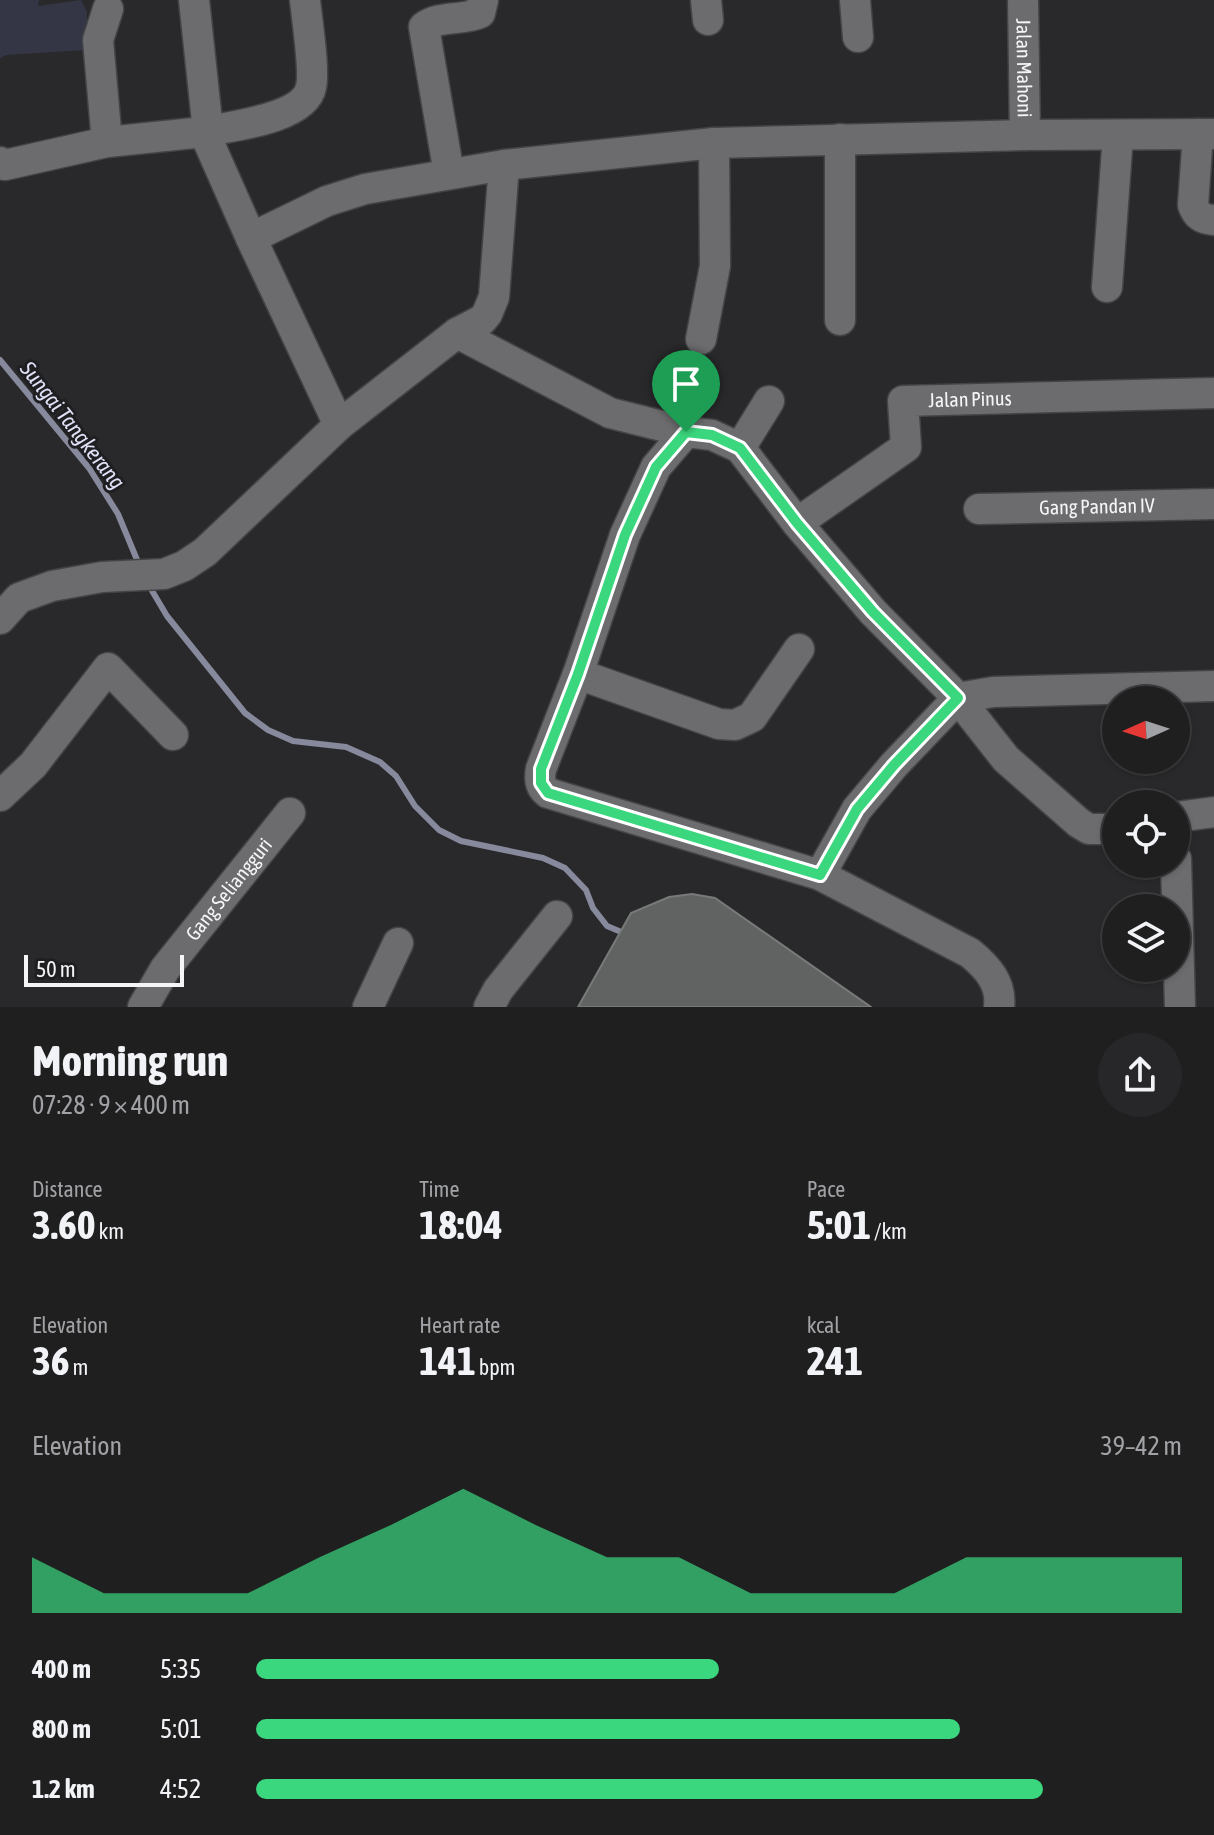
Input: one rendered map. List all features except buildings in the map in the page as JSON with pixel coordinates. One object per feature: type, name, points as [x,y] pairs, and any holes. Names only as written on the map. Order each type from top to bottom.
[{"type":"street","points":[[194,0],[206,131],[251,238],[339,425]]},
{"type":"street","points":[[0,162],[5,165],[107,142],[260,122],[303,103],[312,85],[305,0]]},
{"type":"street","points":[[449,174],[424,27],[433,21],[471,17],[480,13],[483,0]]},
{"type":"street","points":[[855,0],[858,37]]},
{"type":"street","name":"Jalan Mahoni","points":[[1023,0],[1025,135]]},
{"type":"street","points":[[107,142],[98,40],[108,9]]},
{"type":"street","points":[[251,238],[327,201],[352,193],[504,165],[714,143],[1025,135],[1206,134],[1193,205],[1196,214],[1214,220]]},
{"type":"street","points":[[1107,287],[1118,135]]},
{"type":"street","points":[[840,139],[840,320]]},
{"type":"street","points":[[701,339],[715,266],[714,143]]},
{"type":"street","points":[[0,619],[19,598],[52,586],[102,577],[164,574],[184,566],[205,552],[339,425],[457,333],[482,320],[494,297],[504,165]]},
{"type":"street","points":[[457,333],[610,413],[686,432],[712,435],[740,448],[797,523],[873,612],[958,698],[1006,759],[1070,816],[1089,829],[1102,829]]},
{"type":"street","name":"Jalan Pinus","points":[[797,523],[906,447],[903,401],[1214,393]]},
{"type":"street","points":[[740,448],[769,401]]},
{"type":"street","points":[[686,432],[656,467],[625,535],[578,674],[541,769],[541,783],[548,793],[820,875],[970,953],[991,974],[1000,997],[999,1007]]},
{"type":"street","name":"Gang Pandan IV","points":[[979,509],[1214,504]]},
{"type":"street","points":[[578,674],[719,724],[735,725],[752,717],[799,649]]},
{"type":"street","points":[[0,796],[33,765],[108,668],[173,735]]},
{"type":"street","points":[[820,875],[857,809],[958,698],[993,692],[1214,686]]},
{"type":"street","points":[[1190,815],[1214,812]]},
{"type":"street","name":"Gang Seliangguri","points":[[143,1007],[165,969],[290,813]]},
{"type":"street","points":[[1177,878],[1180,1007]]},
{"type":"street","points":[[489,1007],[498,990],[557,916]]},
{"type":"street","points":[[368,1007],[398,943]]},
{"type":"shaded area","points":[[0,0],[39,0],[38,6],[81,0],[87,12],[86,50],[6,55],[0,58]]},
{"type":"waterway","name":"Sungai Tangkerang","points":[[0,360],[89,468],[118,514],[140,567]]},
{"type":"waterway","name":"Sungai Tangkerang","points":[[148,584],[167,616],[245,713],[268,730],[293,741],[346,747],[380,762],[396,776],[415,806],[439,830],[461,841],[543,858],[565,868],[586,890],[593,908],[607,926],[626,934]]},
{"type":"route","points":[[686,432],[712,435],[740,448],[797,523],[873,612],[958,698],[857,809],[820,875],[548,793],[541,783],[541,769],[578,674],[625,535],[656,467],[686,432]]}]
